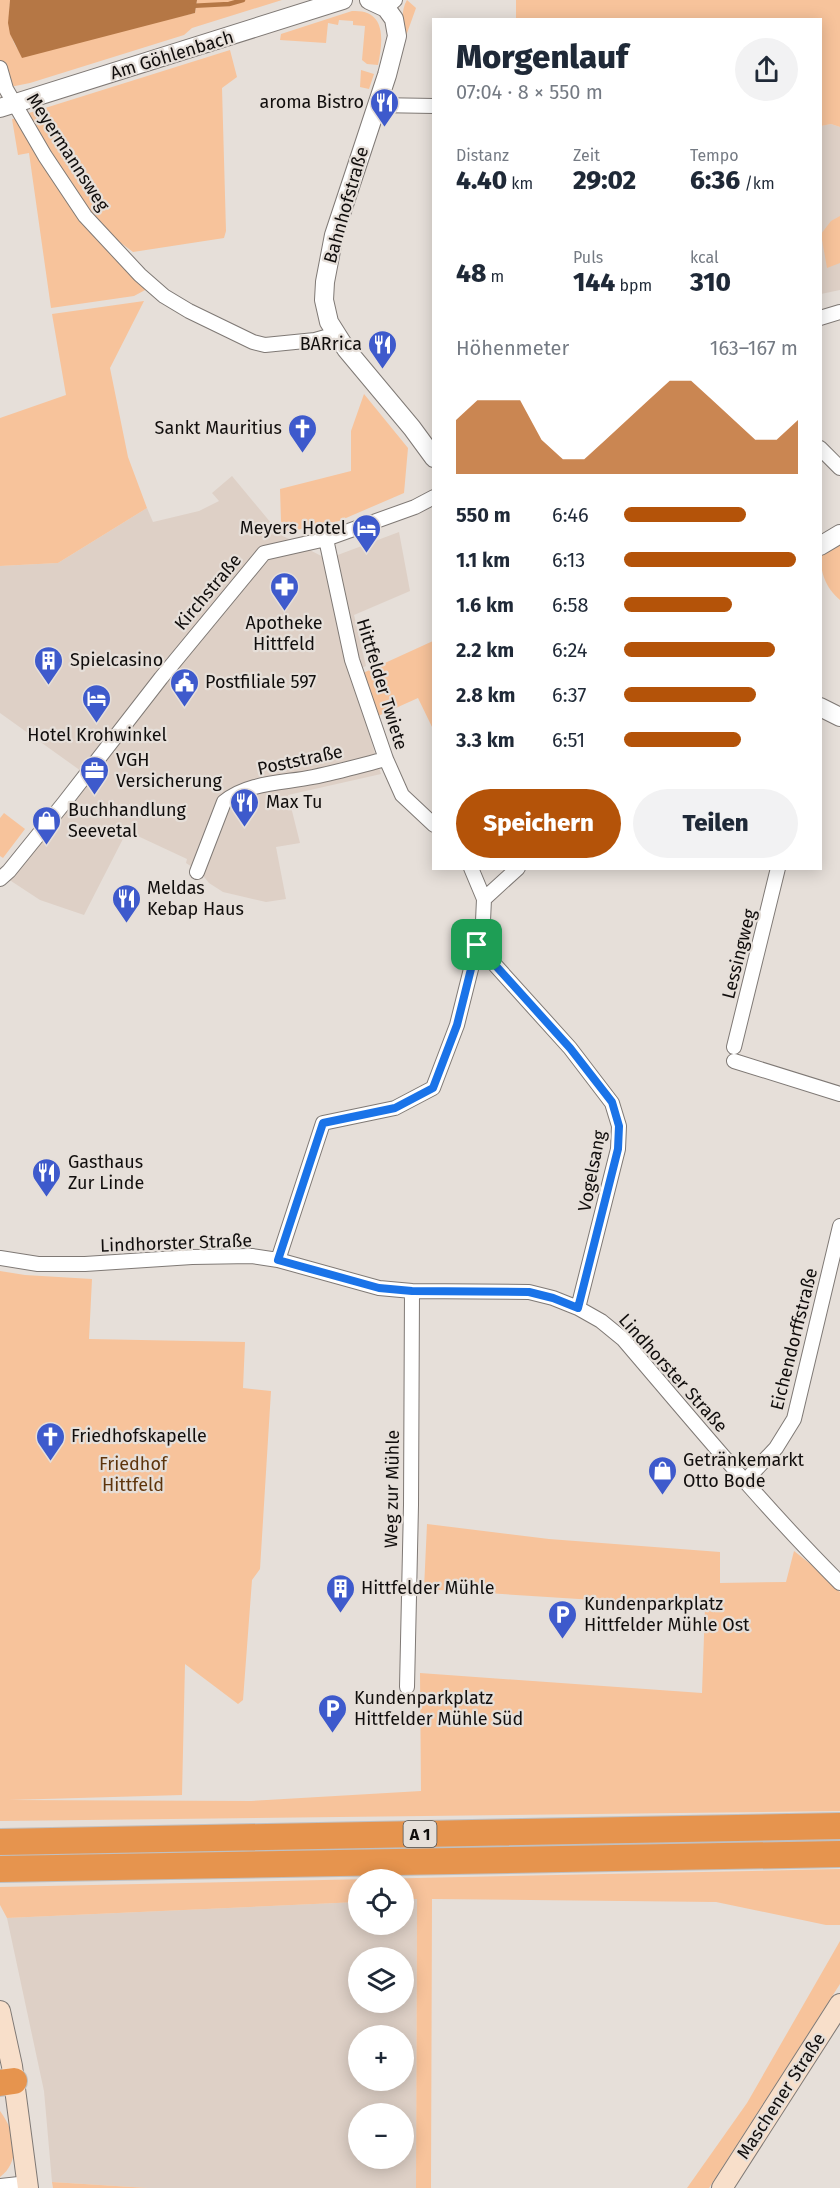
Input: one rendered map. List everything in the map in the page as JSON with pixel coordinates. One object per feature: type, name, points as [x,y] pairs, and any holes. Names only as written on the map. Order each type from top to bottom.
[{"type":"highway","name":"A 1","points":[[0,1842],[840,1826]]},
{"type":"highway","name":"A 1","points":[[0,1869],[840,1854]]},
{"type":"main road","name":"Maschener Straße","points":[[722,2188],[840,2004]]},
{"type":"main road","points":[[0,2011],[6,2074],[28,2186]]},
{"type":"street","name":"Am Göhlenbach","points":[[8,106],[343,0]]},
{"type":"street","points":[[369,0],[391,4]]},
{"type":"street","name":"Bahnhofstraße","points":[[391,4],[397,36],[387,75],[334,235],[326,274],[324,300],[336,334],[432,455]]},
{"type":"street","name":"Meyermannsweg","points":[[0,68],[8,106],[85,216],[164,296],[208,321],[253,342],[265,345],[315,340],[336,334]]},
{"type":"street","points":[[376,105],[432,106]]},
{"type":"street","points":[[822,317],[840,312]]},
{"type":"street","points":[[822,450],[840,468]]},
{"type":"street","name":"Kirchstraße","points":[[0,879],[9,871],[175,660],[264,553],[326,538],[415,507],[432,498]]},
{"type":"street","points":[[822,545],[840,534]]},
{"type":"street","name":"Hittfelder Twiete","points":[[326,538],[352,660],[386,759],[402,795],[432,823]]},
{"type":"street","points":[[822,708],[840,717]]},
{"type":"street","name":"Poststraße","points":[[197,872],[224,802],[233,795],[386,759]]},
{"type":"street","points":[[278,1260],[323,1123],[395,1108],[433,1088],[457,1025],[483,921],[484,899],[471,870]]},
{"type":"street","points":[[484,899],[516,870]]},
{"type":"street","name":"Lessingweg","points":[[778,870],[734,1054],[840,1094]]},
{"type":"street","name":"Vogelsang","points":[[477,945],[570,1048],[612,1102],[619,1126],[618,1149],[578,1308]]},
{"type":"street","name":"Eichendorffstraße","points":[[745,1481],[776,1448],[794,1419],[840,1226]]},
{"type":"street","name":"Lindhorster Straße","points":[[0,1258],[38,1264],[74,1264],[252,1256],[278,1260],[379,1288],[412,1291],[529,1292],[553,1298],[601,1321],[623,1340],[745,1481],[840,1583]]},
{"type":"street","name":"Weg zur Mühle","points":[[407,1687],[412,1291]]},
{"type":"street","points":[[0,2186],[28,2186]]},
{"type":"shaded area","points":[[10,0],[197,0],[195,13],[22,58],[10,34],[8,23]]},
{"type":"shaded area","points":[[831,124],[840,127],[840,290],[822,294],[822,126]]},
{"type":"shaded area","points":[[232,476],[281,535],[327,559],[399,532],[410,591],[354,615],[366,666],[351,673],[381,774],[288,795],[300,843],[276,847],[286,899],[266,902],[223,892],[186,863],[187,859],[127,831],[84,915],[40,900],[8,879],[88,776],[0,713],[0,566],[58,563],[147,508],[153,522],[199,511],[219,501],[212,493]]},
{"type":"shaded area","points":[[414,1899],[417,1899],[416,2188],[148,2188],[52,2182],[44,2091],[7,1918],[348,1902],[348,1935],[414,1935]]},
{"type":"green space","points":[[0,0],[10,0],[9,20],[12,39],[19,51],[195,13],[197,0],[282,0],[192,28],[184,35],[30,83],[0,89]]},
{"type":"green space","points":[[407,0],[416,8],[406,36],[403,14]]},
{"type":"green space","points":[[516,0],[840,0],[840,127],[831,124],[822,126],[822,18],[516,18]]},
{"type":"green space","points":[[352,11],[372,15],[377,21],[381,37],[378,65],[367,64],[362,60],[365,26],[353,25],[353,21],[339,20],[338,25],[328,23],[326,43],[280,40],[281,34]]},
{"type":"green space","points":[[230,50],[237,77],[222,88],[226,231],[224,238],[133,252],[113,237],[90,213],[26,114]]},
{"type":"green space","points":[[361,70],[374,74],[369,89],[360,87]]},
{"type":"green space","points":[[19,118],[147,289],[134,296],[51,308],[29,153],[18,155],[12,119]]},
{"type":"green space","points":[[840,216],[840,263],[827,268],[822,233],[831,221]]},
{"type":"green space","points":[[144,301],[110,368],[128,457],[147,508],[58,563],[0,566],[0,418],[66,395],[52,314]]},
{"type":"green space","points":[[364,394],[408,448],[404,493],[339,521],[287,532],[281,521],[280,489],[351,471],[351,431]]},
{"type":"green space","points":[[840,543],[840,600],[825,579],[822,570],[822,553]]},
{"type":"green space","points":[[432,641],[432,727],[418,698],[378,716],[363,673]]},
{"type":"green space","points":[[4,813],[25,829],[3,858],[0,856],[0,818]]},
{"type":"green space","name":"Friedhof Hittfeld","points":[[0,1271],[25,1275],[92,1279],[89,1339],[245,1342],[243,1388],[271,1391],[260,1569],[252,1580],[243,1700],[238,1704],[185,1664],[182,1795],[9,1800],[251,1801],[421,1791],[420,1673],[702,1693],[705,1607],[424,1589],[427,1524],[549,1539],[720,1552],[720,1583],[786,1582],[794,1551],[840,1592],[840,1811],[0,1821]]},
{"type":"green space","points":[[840,1869],[840,1925],[826,1925],[716,1902],[432,1899],[431,2188],[416,2188],[417,1899],[414,1899],[414,1878]]},
{"type":"green space","points":[[348,1880],[348,1902],[7,1918],[0,1905],[0,1887]]},
{"type":"green space","points":[[840,1941],[840,1984],[709,2188],[687,2188],[747,2103]]},
{"type":"green space","points":[[0,2111],[12,2136],[14,2154],[7,2170],[0,2177]]},
{"type":"green space","points":[[52,2182],[148,2188],[53,2188]]},
{"type":"waterway","points":[[190,6],[229,4],[243,0]]},
{"type":"place","name":"aroma Bistro","points":[[385,128]]},
{"type":"place","name":"BARrica","points":[[383,370]]},
{"type":"place","name":"Sankt Mauritius","points":[[303,454]]},
{"type":"place","name":"Meyers Hotel","points":[[367,554]]},
{"type":"place","name":"Apotheke Hittfeld","points":[[284,612]]},
{"type":"place","name":"Spielcasino","points":[[49,686]]},
{"type":"place","name":"Postfiliale 597","points":[[184,708]]},
{"type":"place","name":"Hotel Krohwinkel","points":[[97,724]]},
{"type":"place","name":"VGH Versicherung","points":[[95,796]]},
{"type":"place","name":"Max Tu","points":[[245,828]]},
{"type":"place","name":"Buchhandlung Seevetal","points":[[47,846]]},
{"type":"place","name":"Meldas Kebap Haus","points":[[126,924]]},
{"type":"place","name":"Gasthaus Zur Linde","points":[[47,1198]]},
{"type":"place","name":"Friedhofskapelle","points":[[50,1462]]},
{"type":"place","name":"Getränkemarkt Otto Bode","points":[[662,1496]]},
{"type":"place","name":"Hittfelder Mühle","points":[[340,1614]]},
{"type":"place","name":"Kundenparkplatz Hittfelder Mühle Ost","points":[[563,1640]]},
{"type":"place","name":"Kundenparkplatz Hittfelder Mühle Süd","points":[[333,1734]]},
{"type":"route","points":[[477,945],[570,1048],[612,1102],[616,1114],[619,1126],[618,1149],[578,1308],[529,1292],[412,1291],[379,1288],[278,1260],[323,1123],[395,1108],[433,1088],[457,1025],[477,945]]}]
